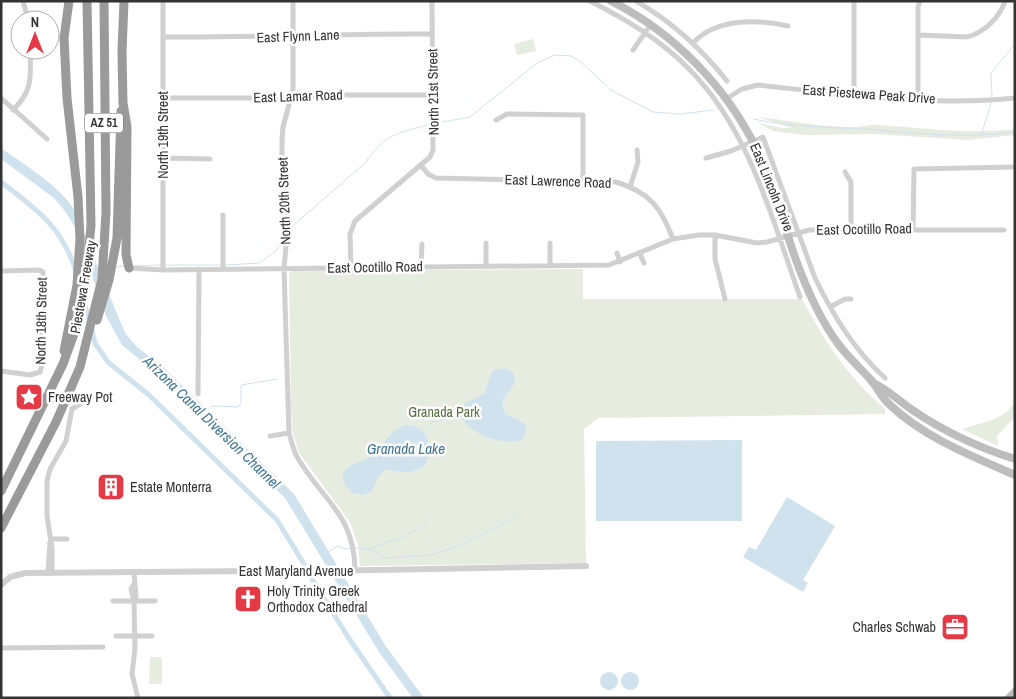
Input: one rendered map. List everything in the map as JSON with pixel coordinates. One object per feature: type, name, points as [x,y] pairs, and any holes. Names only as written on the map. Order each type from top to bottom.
[{"type":"highway","name":"Piestewa Freeway","points":[[1,491],[63,364],[74,334],[87,272],[91,226],[87,1]]},
{"type":"highway","name":"Piestewa Freeway","points":[[1,528],[56,422],[84,358],[102,279],[106,244],[104,1]]},
{"type":"highway","points":[[117,1],[122,13]]},
{"type":"highway","points":[[90,336],[101,310],[114,254],[119,212],[119,126],[122,104],[122,13],[124,1]]},
{"type":"highway","points":[[63,364],[64,346],[76,285],[79,211],[67,98],[64,38],[68,3]]},
{"type":"highway","points":[[122,104],[126,127],[126,255],[129,268]]},
{"type":"main road","name":"East Lincoln Drive","points":[[611,1],[651,25],[685,52],[726,99],[752,141],[808,289],[839,344],[872,382],[878,393],[891,406],[929,434],[1015,476]]},
{"type":"main road","name":"East Lincoln Drive","points":[[872,382],[885,388],[915,412],[948,432],[1015,459]]},
{"type":"main road","points":[[1000,469],[1015,482]]},
{"type":"main road","points":[[1009,698],[1015,692]]},
{"type":"street","name":"North 19th Street","points":[[163,270],[164,1]]},
{"type":"street","name":"North 20th Street","points":[[293,1],[292,97],[283,126],[282,140],[282,163],[286,187],[287,241],[284,268],[289,433],[296,455],[347,527],[353,548],[355,570]]},
{"type":"street","name":"North 21st Street","points":[[350,267],[350,234],[355,221],[430,158],[433,150],[432,1]]},
{"type":"street","name":"East Lincoln Drive","points":[[590,1],[646,32],[674,55],[708,90],[744,146],[762,189],[800,297]]},
{"type":"street","points":[[636,1],[646,4],[693,43],[727,81]]},
{"type":"street","points":[[854,1],[854,94]]},
{"type":"street","points":[[918,99],[920,1]]},
{"type":"street","points":[[918,34],[968,37],[975,35],[1002,10],[1005,1]]},
{"type":"street","points":[[693,43],[709,29],[726,24],[778,24],[788,26]]},
{"type":"street","points":[[633,50],[651,25]]},
{"type":"street","name":"East Flynn Lane","points":[[164,37],[293,38],[322,34],[432,34]]},
{"type":"street","points":[[13,110],[23,100],[29,89],[30,60]]},
{"type":"street","name":"East Piestewa Peak Drive","points":[[726,99],[738,90],[752,86],[918,99],[980,100],[1015,98]]},
{"type":"street","name":"East Lamar Road","points":[[164,98],[432,95]]},
{"type":"street","points":[[1,98],[47,138]]},
{"type":"street","points":[[496,120],[507,114],[556,111],[583,115],[583,180]]},
{"type":"street","name":"East Lincoln Drive","points":[[752,141],[763,137],[815,278],[830,307],[854,344],[885,378]]},
{"type":"street","points":[[706,158],[744,146],[752,141]]},
{"type":"street","points":[[630,186],[638,162],[637,150]]},
{"type":"street","points":[[163,158],[210,159]]},
{"type":"street","name":"East Lawrence Road","points":[[421,165],[428,174],[436,178],[583,180],[607,181],[630,186],[656,205],[665,218],[673,239]]},
{"type":"street","points":[[913,229],[914,169],[1015,167]]},
{"type":"street","points":[[845,172],[851,182],[851,229]]},
{"type":"street","points":[[223,215],[223,269]]},
{"type":"street","name":"East Ocotillo Road","points":[[129,268],[163,270],[609,265],[673,239],[715,236],[757,243],[799,232],[851,229],[1004,230]]},
{"type":"street","points":[[715,236],[715,259],[725,299]]},
{"type":"street","points":[[486,243],[486,266]]},
{"type":"street","points":[[550,243],[550,266]]},
{"type":"street","points":[[421,266],[422,244]]},
{"type":"street","points":[[617,253],[620,262]]},
{"type":"street","points":[[640,254],[644,263]]},
{"type":"street","points":[[198,394],[199,269]]},
{"type":"street","name":"North 18th Street","points":[[1,270],[42,270],[42,365],[40,372],[30,375],[1,371]]},
{"type":"street","points":[[830,307],[845,299],[851,299]]},
{"type":"street","points":[[872,382],[879,373]]},
{"type":"street","points":[[50,573],[51,539],[47,516],[49,473],[66,441],[72,409],[85,401]]},
{"type":"street","points":[[270,436],[289,433]]},
{"type":"street","points":[[51,539],[67,539]]},
{"type":"street","name":"East Maryland Avenue","points":[[4,582],[20,574],[50,573],[340,571],[586,566]]},
{"type":"street","points":[[134,572],[136,597],[134,601],[135,636],[132,674],[138,698]]},
{"type":"street","points":[[113,601],[155,601]]},
{"type":"street","points":[[116,636],[152,636]]},
{"type":"street","points":[[1,648],[104,647]]},
{"type":"green space","points":[[533,39],[536,51],[517,55],[514,44]]},
{"type":"green space","points":[[758,117],[843,127],[877,125],[964,131],[1015,129],[1015,135],[968,140],[874,134],[805,135],[773,131],[758,123],[792,128]]},
{"type":"green space","name":"Granada Park","points":[[583,269],[583,299],[802,299],[819,330],[838,358],[860,385],[885,409],[885,414],[598,418],[584,429],[586,563],[360,566],[358,545],[350,522],[299,453],[292,429],[289,273],[291,271]]},
{"type":"green space","points":[[1015,402],[1015,417],[997,436],[998,446],[962,429],[998,417],[1005,413]]},
{"type":"green space","points":[[150,657],[162,657],[162,684],[149,684]]},
{"type":"water","name":"Arizona Canal Diversion Channel","points":[[1,148],[50,183],[74,209],[125,333],[137,347],[160,364],[294,494],[385,645],[424,698],[413,698],[379,652],[285,498],[155,372],[122,345],[106,316],[76,229],[65,211],[54,198],[1,159]]},
{"type":"water","name":"Granada Lake","points":[[505,368],[514,374],[515,381],[504,399],[504,412],[524,423],[527,427],[524,438],[516,441],[495,440],[484,436],[466,424],[462,416],[464,405],[485,393],[492,371]]},
{"type":"water","name":"Granada Lake","points":[[406,425],[420,429],[428,440],[429,453],[424,467],[411,472],[385,470],[378,477],[372,491],[363,495],[352,493],[345,484],[343,476],[345,471],[356,463],[375,454],[392,433]]},
{"type":"water","points":[[742,440],[742,521],[596,521],[596,441]]},
{"type":"water","points":[[787,497],[835,526],[803,580],[808,583],[803,592],[743,557],[749,547],[756,550]]},
{"type":"water","points":[[609,672],[615,675],[618,681],[615,687],[609,690],[603,687],[600,681],[603,675]]},
{"type":"water","points":[[630,672],[636,675],[639,681],[636,687],[630,690],[624,687],[621,681],[624,675]]},
{"type":"waterway","points":[[992,97],[991,73],[1015,44]]},
{"type":"waterway","points":[[442,122],[470,117],[537,63],[555,55],[571,56],[582,63],[611,90],[653,112],[680,114],[713,110]]},
{"type":"waterway","points":[[981,135],[992,101]]},
{"type":"waterway","points":[[753,119],[794,125],[939,135],[1015,132]]},
{"type":"waterway","points":[[289,229],[365,163],[372,153],[385,141],[399,133],[427,125]]},
{"type":"waterway","points":[[1,182],[36,210],[56,231],[64,243],[76,272]]},
{"type":"waterway","points":[[226,265],[259,263],[276,251],[285,235]]},
{"type":"waterway","points":[[133,266],[162,265]]},
{"type":"waterway","points":[[166,265],[222,265]]},
{"type":"waterway","points":[[116,267],[124,266]]},
{"type":"waterway","points":[[84,301],[95,343],[108,362],[149,395],[277,520],[304,564]]},
{"type":"waterway","name":"Arizona Canal Diversion Channel","points":[[207,410],[212,406],[238,407],[241,403],[241,385],[277,379]]},
{"type":"waterway","points":[[425,428],[432,422],[462,416]]},
{"type":"waterway","points":[[369,549],[409,534],[433,515]]},
{"type":"waterway","points":[[355,548],[373,550],[385,558],[431,555],[456,547],[518,516]]},
{"type":"waterway","points":[[328,552],[338,546],[345,549],[351,548]]},
{"type":"waterway","points":[[312,579],[348,637],[390,698]]},
{"type":"place","name":"Freeway Pot","points":[[29,397]]},
{"type":"place","name":"Estate Monterra","points":[[111,487]]},
{"type":"place","name":"Holy Trinity Greek Orthodox Cathedral","points":[[248,599]]},
{"type":"place","name":"Charles Schwab","points":[[955,627]]}]
